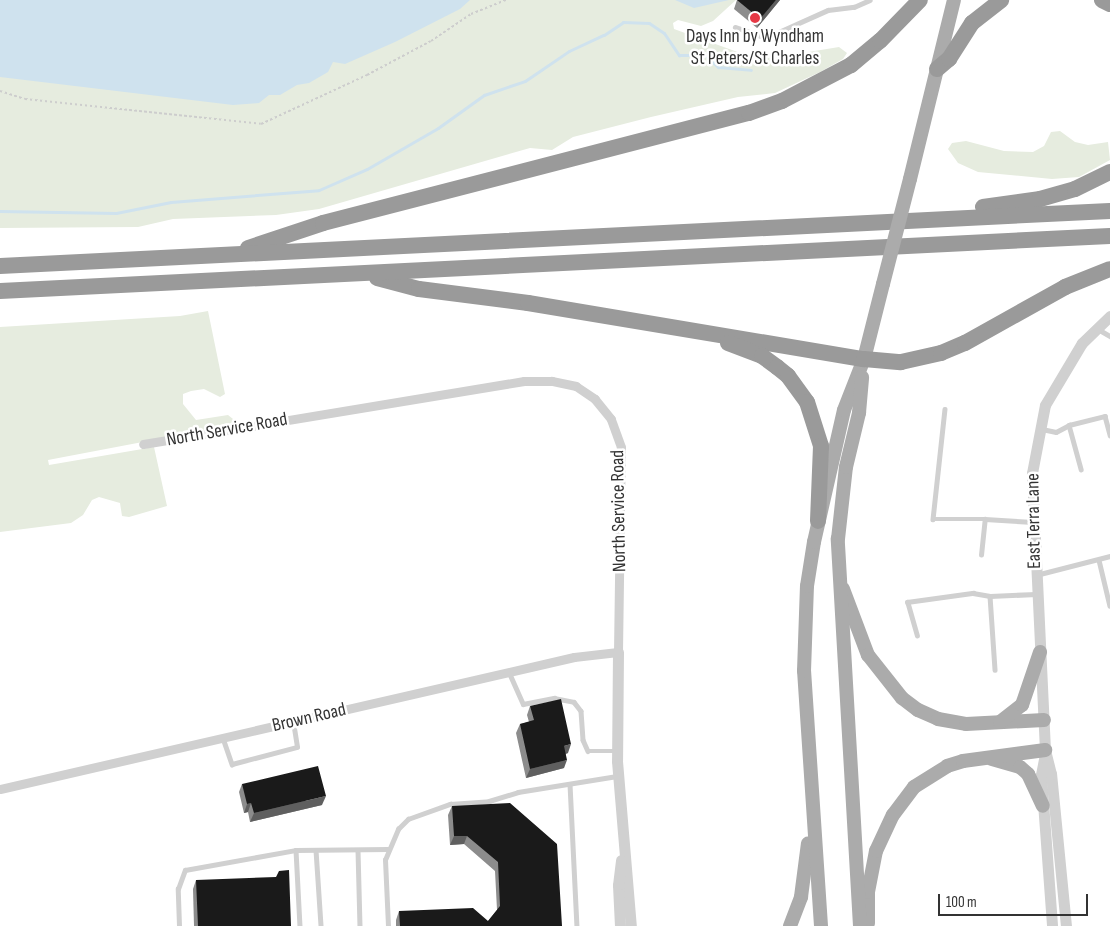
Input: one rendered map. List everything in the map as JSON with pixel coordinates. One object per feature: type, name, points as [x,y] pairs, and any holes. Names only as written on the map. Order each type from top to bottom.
[{"type":"highway","points":[[229,254],[323,224],[749,113],[782,102],[851,65],[880,42],[920,0]]},
{"type":"highway","points":[[937,69],[949,59],[972,23],[1001,0]]},
{"type":"highway","points":[[1102,0],[1110,4]]},
{"type":"highway","points":[[932,220],[968,208],[1040,199],[1075,189],[1110,172]]},
{"type":"highway","points":[[0,266],[1110,210]]},
{"type":"highway","points":[[0,290],[363,274],[1110,236]]},
{"type":"highway","points":[[363,274],[419,289],[691,329],[864,359],[901,362],[942,353],[1065,287],[1110,269]]},
{"type":"highway","points":[[691,329],[762,356],[788,376],[800,391],[814,416],[821,446],[818,521]]},
{"type":"main road","points":[[820,926],[804,630],[818,521],[844,410],[864,359],[954,0]]},
{"type":"main road","points":[[860,926],[838,576],[841,502],[858,413],[864,359]]},
{"type":"main road","points":[[838,576],[868,655],[902,698],[938,719],[997,724],[1044,720]]},
{"type":"main road","points":[[997,724],[1022,705],[1040,652]]},
{"type":"main road","points":[[868,926],[868,892],[876,851],[884,831],[903,800],[928,776],[947,766],[984,758],[1046,750]]},
{"type":"main road","points":[[984,758],[1020,766],[1028,774],[1042,806]]},
{"type":"main road","points":[[790,926],[801,897],[808,858],[811,770]]},
{"type":"street","name":"East Terra Lane","points":[[1066,926],[1051,774],[1046,750],[1035,575],[1032,473],[1039,428],[1045,405],[1060,376],[1095,328],[1110,316]]},
{"type":"street","name":"North Service Road","points":[[144,444],[524,381],[552,381],[576,386],[595,399],[611,420],[621,447],[617,750],[622,850],[629,885],[631,926]]},
{"type":"street","name":"Brown Road","points":[[0,789],[594,652],[618,652]]},
{"type":"street","name":"East Terra Lane","points":[[1046,750],[1041,775],[1042,806],[1052,926]]},
{"type":"street","name":"North Service Road","points":[[620,926],[618,885],[622,850]]},
{"type":"lane","points":[[735,27],[761,36],[772,35],[828,10],[854,7],[870,0]]},
{"type":"lane","points":[[1095,328],[1110,336]]},
{"type":"lane","points":[[945,409],[933,519],[985,519],[1034,522]]},
{"type":"lane","points":[[1039,428],[1056,432],[1069,425],[1105,416],[1110,435]]},
{"type":"lane","points":[[1069,425],[1081,469]]},
{"type":"lane","points":[[980,555],[985,519]]},
{"type":"lane","points":[[1035,575],[1110,556]]},
{"type":"lane","points":[[1099,560],[1110,606]]},
{"type":"lane","points":[[917,636],[907,602],[974,593],[990,596],[1036,594]]},
{"type":"lane","points":[[990,596],[995,670]]},
{"type":"lane","points":[[509,672],[523,704],[554,698],[574,702],[581,711],[583,740],[588,751],[617,750]]},
{"type":"lane","points":[[223,738],[232,764],[297,747],[293,722]]},
{"type":"lane","points":[[388,926],[385,860],[398,829],[408,819],[450,804],[489,801],[618,776]]},
{"type":"lane","points":[[570,784],[577,926]]},
{"type":"lane","points":[[179,926],[178,889],[185,870],[296,850],[388,850]]},
{"type":"lane","points":[[296,850],[300,926]]},
{"type":"lane","points":[[316,850],[321,926]]},
{"type":"lane","points":[[358,850],[360,926]]},
{"type":"path","points":[[0,91],[25,99],[261,124],[397,60],[471,14],[506,0]]},
{"type":"shaded area","points":[[0,0],[736,0],[713,21],[701,26],[678,20],[673,23],[674,29],[743,54],[772,58],[839,47],[847,53],[843,59],[820,72],[775,93],[738,97],[651,117],[573,137],[552,150],[530,148],[319,209],[276,215],[173,219],[138,227],[0,228]]},
{"type":"shaded area","points":[[1060,131],[1075,142],[1088,145],[1108,142],[1110,160],[1079,177],[1052,179],[978,172],[958,163],[948,149],[952,143],[966,141],[1004,151],[1033,152],[1044,146],[1051,132]]},
{"type":"shaded area","points":[[208,311],[225,394],[220,397],[204,389],[191,391],[183,394],[183,404],[196,420],[228,415],[233,419],[232,425],[48,460],[49,465],[154,447],[167,506],[129,517],[122,516],[120,503],[99,497],[92,500],[83,515],[71,523],[0,532],[0,327],[180,316]]},
{"type":"water","points":[[0,0],[470,0],[460,9],[395,42],[345,64],[333,62],[328,72],[309,83],[297,85],[280,95],[269,95],[259,103],[233,105],[0,77]]},
{"type":"water","points":[[675,0],[729,0],[694,8]]},
{"type":"building","points":[[737,0],[776,0],[760,19]]},
{"type":"building","points":[[561,699],[571,744],[564,746],[567,760],[530,769],[520,724],[534,720],[530,706]]},
{"type":"building","points":[[318,766],[326,796],[254,813],[251,803],[247,804],[242,784]]},
{"type":"building","points":[[510,803],[557,844],[562,926],[400,926],[399,911],[473,908],[488,921],[500,906],[498,862],[467,836],[454,836],[452,806]]},
{"type":"building","points":[[289,870],[291,926],[198,926],[196,880],[276,877],[279,871]]},
{"type":"waterway","points":[[0,211],[116,213],[171,202],[319,190],[367,169],[438,128],[484,95],[525,81],[569,51],[604,35],[623,22],[649,23],[664,33],[679,55],[705,55],[718,67],[751,70]]},
{"type":"place","name":"Days Inn by Wyndham St Peters/St Charles","points":[[755,18]]}]
